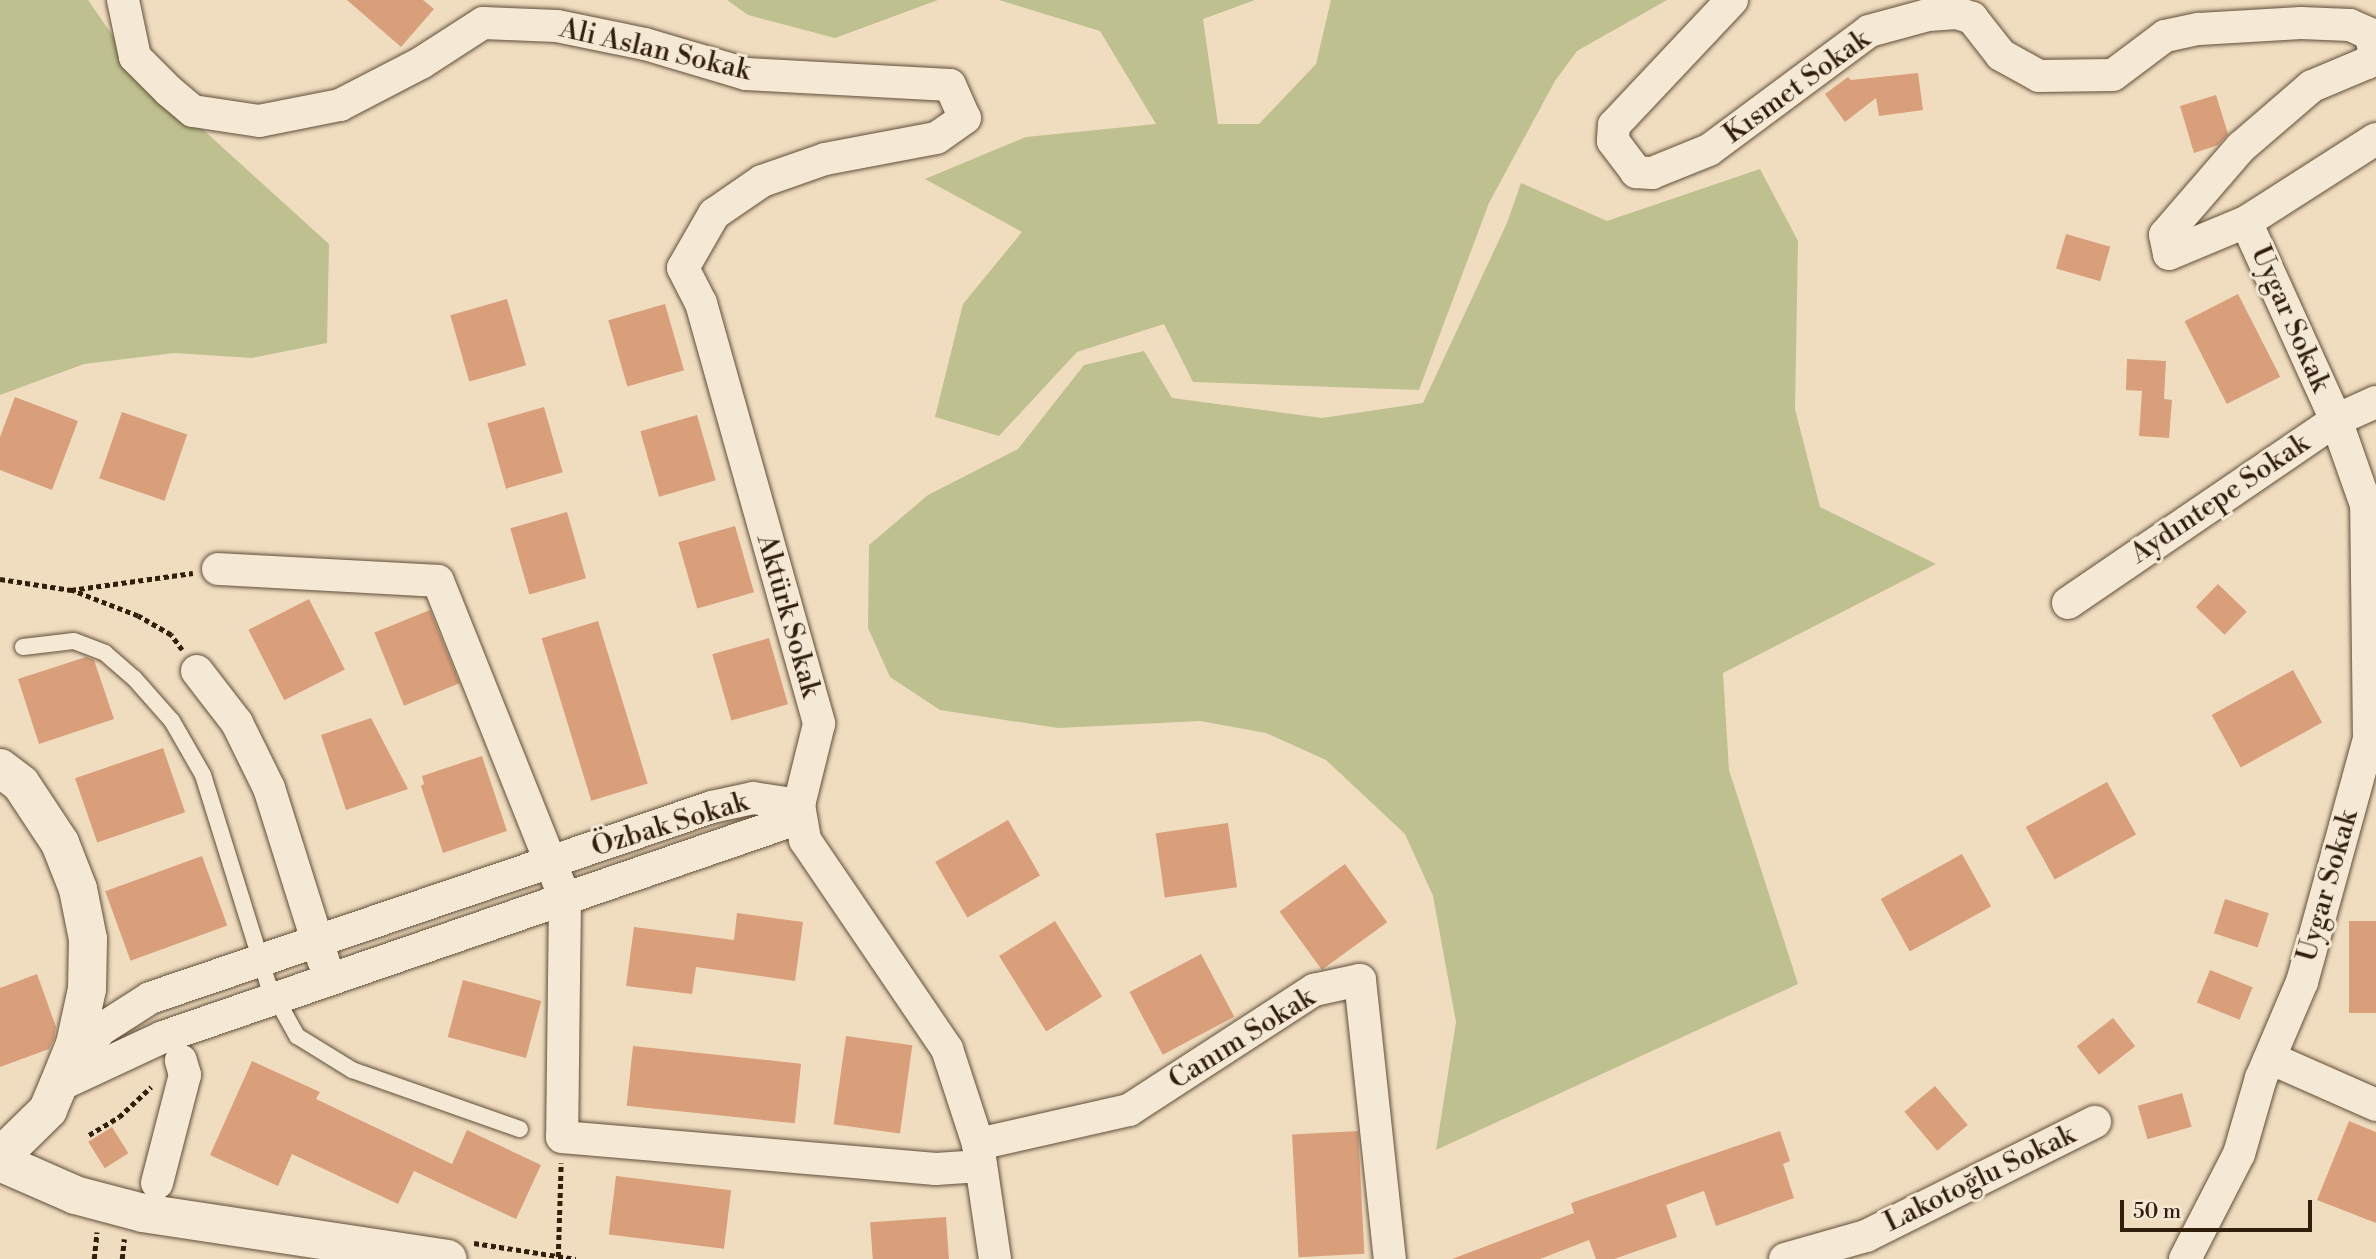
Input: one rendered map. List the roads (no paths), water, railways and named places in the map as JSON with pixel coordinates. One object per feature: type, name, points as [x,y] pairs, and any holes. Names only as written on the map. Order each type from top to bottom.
[{"type":"street","name":"Ali Aslan Sokak","points":[[123,0],[135,57],[169,91],[193,111],[259,121],[340,105],[421,64],[483,23],[557,26],[645,44],[746,74],[950,85],[965,118]]},
{"type":"street","name":"Kısmet Sokak","points":[[1732,0],[1614,125],[1613,141],[1636,172],[1652,173],[1709,150],[1869,31],[1928,15],[1957,13],[1972,18],[2001,55],[2021,69],[2039,76],[2091,78],[2113,75],[2165,36],[2199,29],[2301,23],[2364,28],[2374,41],[2375,53],[2367,63],[2312,86],[2249,139],[2165,235],[2169,254],[2246,222]]},
{"type":"street","name":"Aktürk Sokak","points":[[965,118],[936,138],[825,159],[762,181],[714,214],[683,268],[701,303],[818,724],[799,805],[805,840],[947,1049],[980,1155],[995,1259]]},
{"type":"street","points":[[2246,222],[2376,139]]},
{"type":"street","name":"Uygar Sokak","points":[[2185,1259],[2239,1154],[2270,1058],[2302,982],[2372,740],[2366,505],[2336,420],[2246,222]]},
{"type":"street","name":"Aydıntepe Sokak","points":[[2068,603],[2336,420],[2376,402]]},
{"type":"street","points":[[218,569],[438,581],[565,899],[562,1137],[936,1169],[980,1155]]},
{"type":"street","points":[[197,671],[237,723],[269,788],[329,980]]},
{"type":"street","points":[[0,768],[21,784],[60,843],[78,889],[88,939],[87,989],[75,1044],[58,1086],[40,1119],[0,1157]]},
{"type":"street","name":"Özbak Sokak","points":[[780,799],[799,805],[782,824],[163,1037],[58,1086],[100,1030],[116,1017],[150,998],[739,801],[780,799]]},
{"type":"street","name":"Canım Sokak","points":[[980,1155],[1129,1110],[1314,990],[1360,980],[1390,1259]]},
{"type":"street","points":[[2270,1058],[2376,1105]]},
{"type":"street","points":[[158,1183],[185,1075],[181,1060]]},
{"type":"street","name":"Lakotoğlu Sokak","points":[[1785,1259],[1867,1247],[2095,1122]]},
{"type":"street","points":[[0,1162],[75,1195],[143,1213],[448,1259]]},
{"type":"lane","points":[[23,648],[74,641],[105,653],[172,721],[203,775],[260,961],[275,999],[297,1036],[352,1070],[520,1129]]}]
